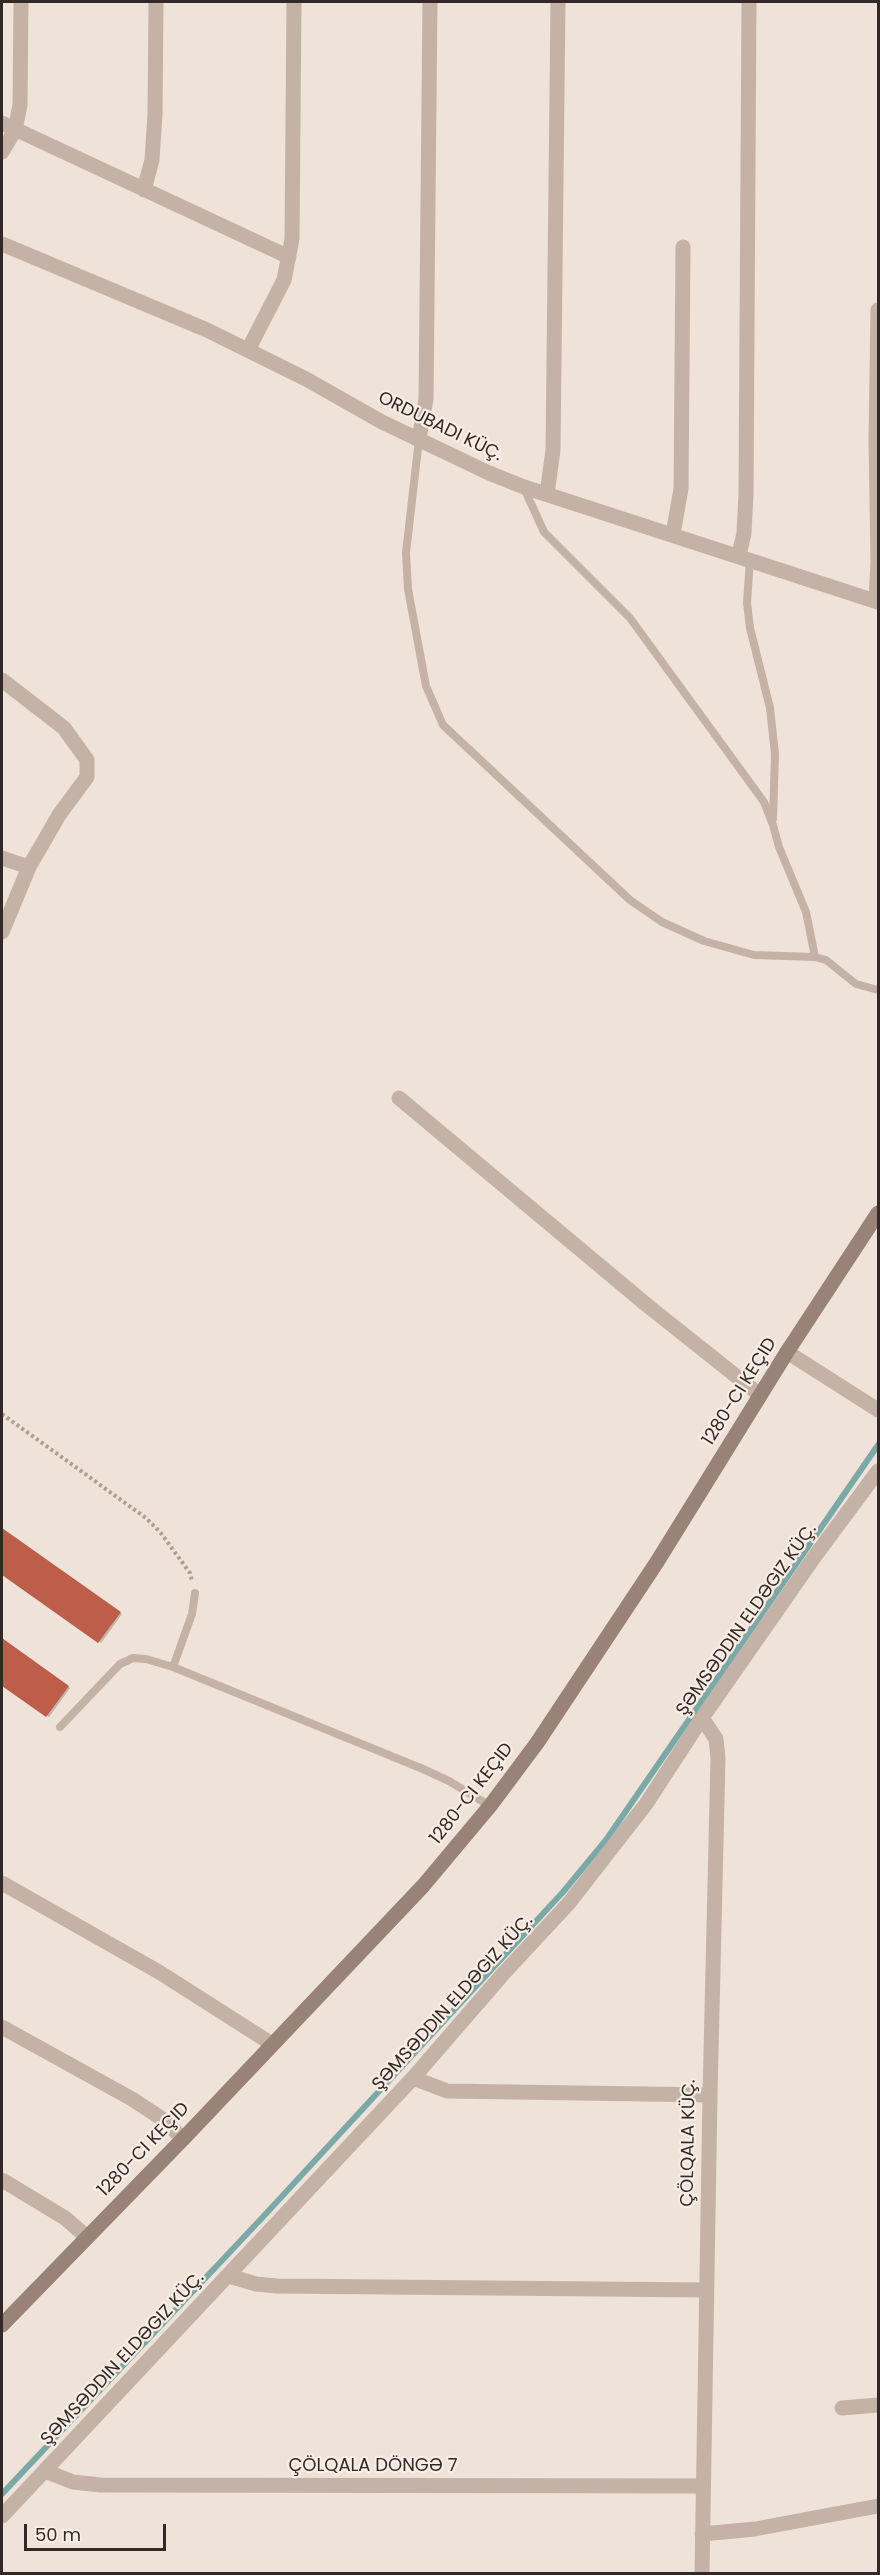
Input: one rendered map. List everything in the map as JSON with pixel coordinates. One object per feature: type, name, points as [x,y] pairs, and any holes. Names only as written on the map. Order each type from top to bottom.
[{"type":"street","points":[[2,152],[8,126],[20,105],[21,2]]},
{"type":"street","points":[[144,190],[152,160],[155,114],[156,2]]},
{"type":"street","points":[[248,350],[284,280],[292,239],[294,2]]},
{"type":"street","points":[[419,439],[426,399],[430,2]]},
{"type":"street","points":[[547,494],[553,450],[558,2]]},
{"type":"street","points":[[745,557],[749,2]]},
{"type":"street","points":[[8,126],[289,257]]},
{"type":"street","name":"ORDUBADI KÜÇ.","points":[[2,244],[147,304],[248,350],[489,473],[524,487],[877,601]]},
{"type":"street","points":[[673,534],[681,489],[683,247]]},
{"type":"street","points":[[877,601],[879,562],[876,440],[879,310]]},
{"type":"street","points":[[2,680],[64,728],[87,760],[87,777],[59,815],[29,867],[2,932]]},
{"type":"street","points":[[2,858],[29,867]]},
{"type":"street","points":[[399,1098],[648,1306],[760,1395]]},
{"type":"street","points":[[2,2325],[183,2139],[423,1886],[490,1806],[537,1743],[657,1562],[787,1352],[879,1212]]},
{"type":"street","points":[[787,1352],[879,1410]]},
{"type":"street","name":"ŞƏMSƏDDIN ELDƏGIZ KÜÇ.","points":[[2,2516],[412,2078],[588,1880],[646,1804],[702,1718],[815,1556],[879,1471]]},
{"type":"street","name":"ÇÖLQALA KÜÇ.","points":[[702,1718],[716,1739],[718,1758],[702,2574]]},
{"type":"street","points":[[2,1883],[159,1972],[272,2044]]},
{"type":"street","points":[[2,2027],[132,2099],[164,2120],[183,2139]]},
{"type":"street","points":[[412,2078],[447,2091],[710,2096]]},
{"type":"street","points":[[2,2180],[66,2218],[87,2237]]},
{"type":"street","points":[[229,2276],[256,2284],[277,2286],[706,2290]]},
{"type":"street","points":[[843,2408],[879,2405]]},
{"type":"street","name":"ÇÖLQALA DÖNGƏ 7","points":[[45,2471],[73,2482],[100,2485],[703,2486]]},
{"type":"street","points":[[702,2534],[754,2529],[879,2506]]},
{"type":"lane","points":[[419,439],[406,554],[408,589],[426,686],[444,725],[630,900],[662,922],[704,941],[754,954],[815,957],[826,960],[856,984],[879,990]]},
{"type":"lane","points":[[524,487],[544,532],[630,618],[764,802],[779,848],[806,912],[815,957]]},
{"type":"lane","points":[[745,557],[748,612],[770,708],[775,754],[773,825]]},
{"type":"lane","points":[[173,1667],[192,1614],[195,1593]]},
{"type":"lane","points":[[60,1727],[120,1664],[133,1658],[146,1659],[173,1667],[449,1781],[490,1806]]},
{"type":"path","points":[[2,1414],[146,1518],[160,1532],[190,1573],[195,1593]]},
{"type":"building","points":[[2,1528],[121,1612],[98,1643],[2,1575]]},
{"type":"building","points":[[2,1638],[69,1686],[46,1717],[2,1686]]},
{"type":"waterway","points":[[2,2494],[261,2219],[563,1892],[606,1840],[878,1445]]}]
